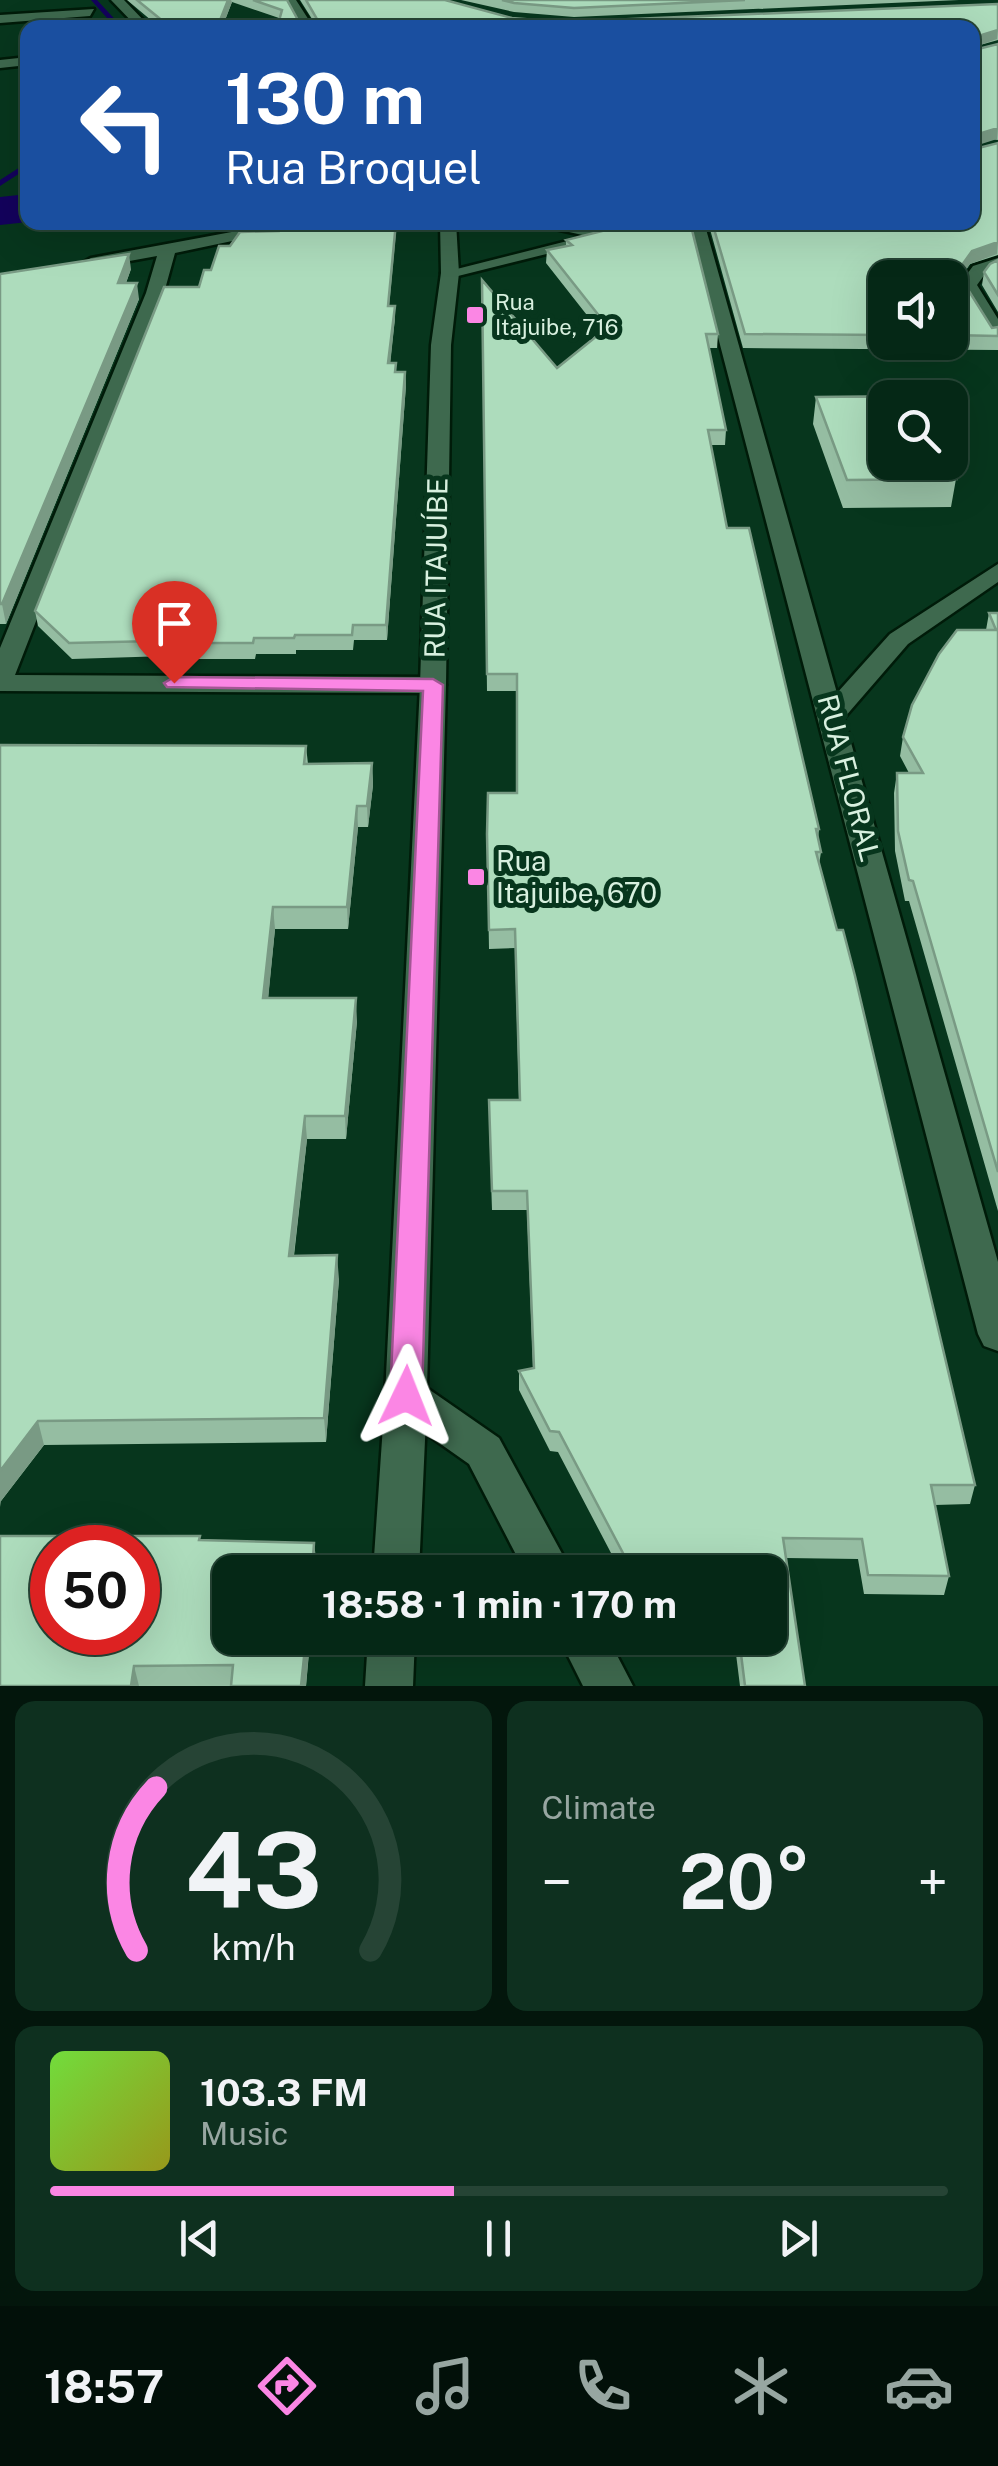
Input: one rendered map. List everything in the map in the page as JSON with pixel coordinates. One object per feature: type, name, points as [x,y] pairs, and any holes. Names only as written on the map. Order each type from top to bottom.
[{"type":"street","points":[[117,0],[137,20]]},
{"type":"street","points":[[0,19],[90,12]]},
{"type":"street","points":[[78,265],[273,230]]},
{"type":"street","name":"RUA ITAJUÍBE","points":[[397,1555],[433,685],[441,345],[450,273],[448,230]]},
{"type":"street","points":[[589,230],[618,234]]},
{"type":"street","points":[[450,273],[634,230]]},
{"type":"street","name":"RUA FLORAL","points":[[698,230],[998,1334]]},
{"type":"street","points":[[168,250],[155,293],[0,682],[433,685]]},
{"type":"street","points":[[998,262],[978,270],[968,286],[988,298],[998,334]]},
{"type":"street","points":[[832,716],[899,640],[998,571]]},
{"type":"street","points":[[406,1396],[484,1450],[540,1555]]},
{"type":"street","points":[[389,1686],[391,1655]]},
{"type":"street","points":[[592,1655],[609,1686]]},
{"type":"building","points":[[137,0],[228,0],[220,20],[154,20],[159,18]]},
{"type":"building","points":[[253,0],[287,0],[298,20],[279,20],[282,10]]},
{"type":"building","points":[[306,0],[445,0],[512,18],[536,20],[298,20],[317,19]]},
{"type":"building","points":[[502,0],[745,0],[574,8]]},
{"type":"building","points":[[998,4],[998,30],[980,36],[980,20],[609,20]]},
{"type":"building","points":[[998,44],[998,128],[980,134],[980,48]]},
{"type":"building","points":[[998,143],[998,242],[972,251],[966,260],[868,260],[868,335],[745,334],[714,230],[980,230],[980,148]]},
{"type":"building","points":[[395,230],[388,306],[395,306],[388,363],[396,363],[395,372],[405,372],[386,625],[353,625],[352,635],[254,638],[253,643],[69,643],[35,611],[164,287],[199,287],[204,270],[211,270],[219,246],[230,246],[240,232]]},
{"type":"building","points":[[606,230],[692,230],[718,334],[706,334],[726,430],[708,430],[727,528],[749,528],[819,829],[821,852],[816,852],[837,930],[843,930],[855,976],[975,1485],[931,1485],[949,1576],[868,1575],[862,1539],[783,1538],[786,1555],[624,1555],[559,1432],[550,1431],[519,1371],[534,1368],[527,1191],[492,1191],[489,1100],[520,1100],[515,929],[489,930],[487,834],[488,793],[517,793],[517,674],[487,674],[482,280],[557,368],[608,327],[547,250],[572,245],[566,240]]},
{"type":"building","points":[[129,254],[118,283],[137,283],[0,604],[0,274]]},
{"type":"building","points":[[998,260],[998,295],[984,272]]},
{"type":"building","points":[[968,290],[992,328],[998,327],[998,336],[968,335]]},
{"type":"building","points":[[868,396],[868,480],[847,480],[816,397]]},
{"type":"building","points":[[989,613],[998,613],[998,1172],[913,881],[909,880],[898,831],[897,773],[923,773],[903,737],[912,705],[939,654],[957,630],[996,630]]},
{"type":"building","points":[[0,745],[306,746],[304,764],[372,763],[367,806],[357,806],[347,907],[273,907],[263,998],[356,998],[345,1116],[305,1116],[289,1256],[337,1255],[324,1418],[38,1421],[0,1471]]},
{"type":"building","points":[[0,1536],[30,1536],[30,1655],[160,1655],[160,1536],[314,1543],[313,1555],[212,1555],[212,1655],[304,1655],[301,1686],[231,1686],[233,1665],[134,1666],[131,1686],[0,1686]]},
{"type":"building","points":[[787,1565],[805,1686],[745,1686],[741,1655],[787,1655]]},
{"type":"waterway","points":[[94,0],[113,20]]},
{"type":"waterway","points":[[0,184],[20,170]]},
{"type":"waterway","points":[[0,211],[20,209]]},
{"type":"place","name":"Rua Itajuibe, 716","points":[[475,315]]},
{"type":"place","name":"Rua Itajuibe, 670","points":[[476,877]]},
{"type":"route","points":[[174,683],[433,685],[406,1396]]}]
